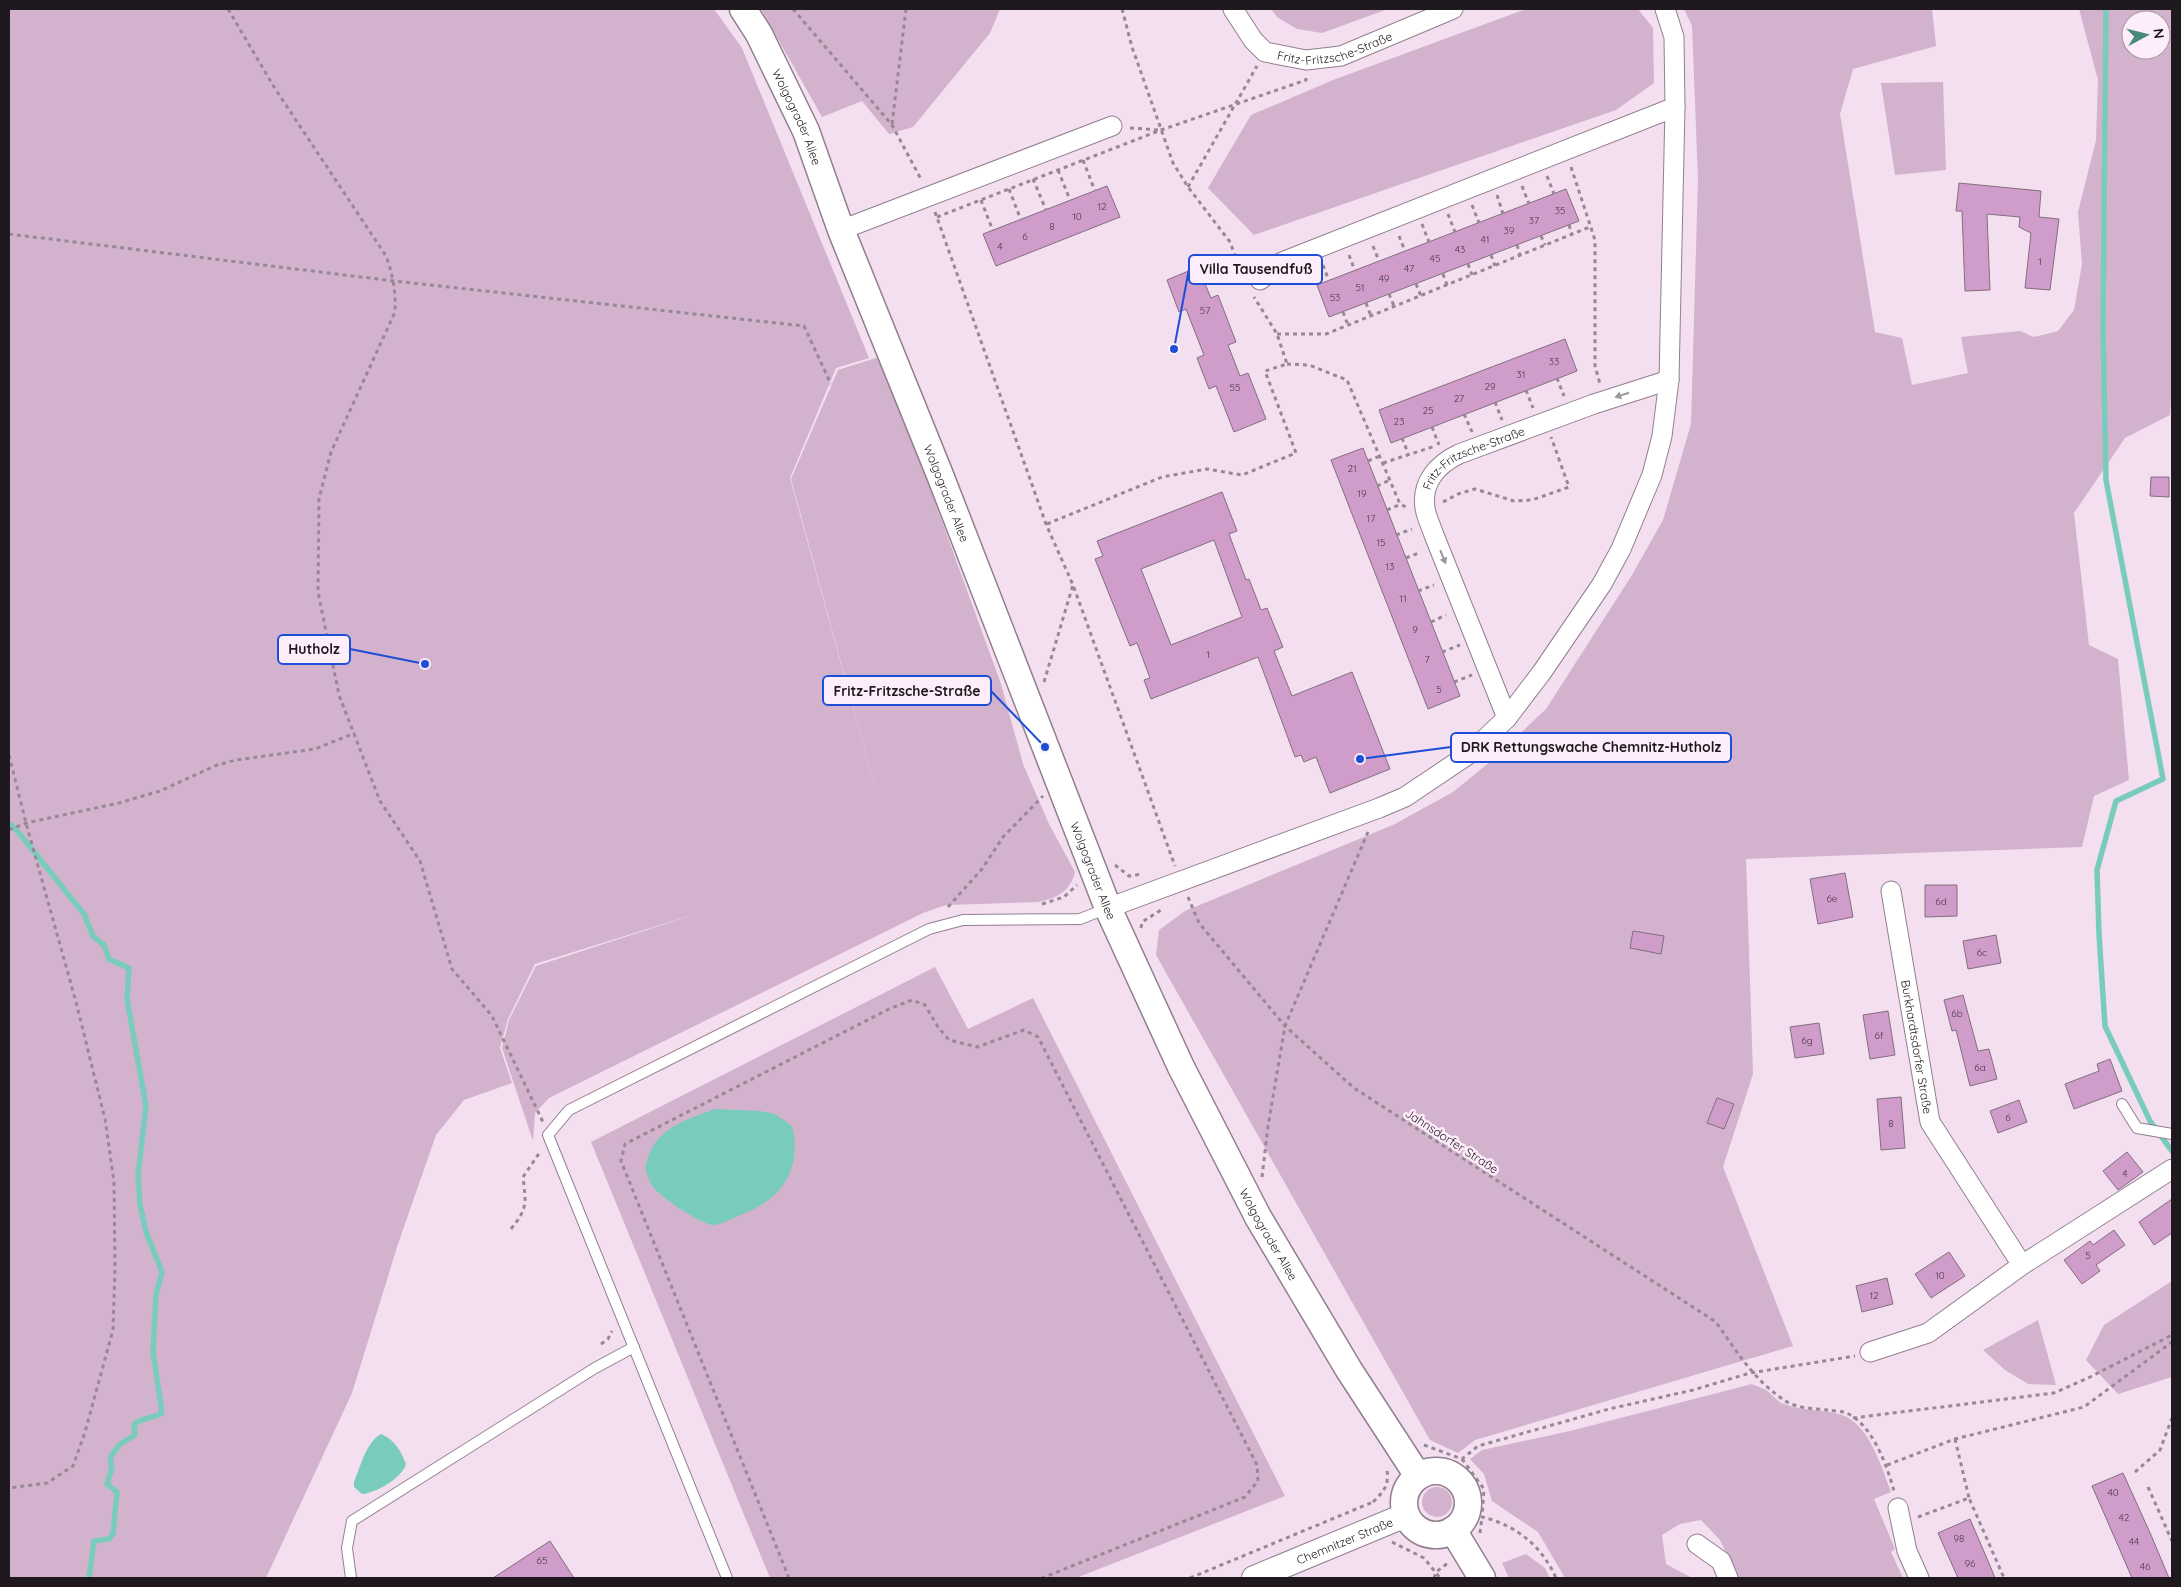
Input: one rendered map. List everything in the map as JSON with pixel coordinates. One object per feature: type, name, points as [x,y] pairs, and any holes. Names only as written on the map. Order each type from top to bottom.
[{"type":"main road","name":"Wolgograder Allee","points":[[744,9],[759,34],[806,131],[841,230],[940,475],[1108,908],[1181,1066],[1258,1217],[1349,1370],[1412,1466]]},
{"type":"main road","points":[[1412,1466],[1427,1472],[1437,1470],[1447,1472],[1462,1485],[1467,1494],[1467,1510],[1460,1523],[1453,1530],[1431,1535],[1412,1525],[1406,1515],[1403,1504],[1404,1494],[1410,1484],[1412,1466]]},
{"type":"main road","points":[[1453,1530],[1482,1578]]},
{"type":"street","name":"Fritz-Fritzsche-Straße","points":[[1233,9],[1253,40],[1265,52],[1306,60],[1341,56],[1453,9]]},
{"type":"street","points":[[1108,908],[1182,882],[1405,797],[1469,754],[1507,718],[1542,672],[1602,584],[1621,549],[1652,475],[1662,436],[1669,380],[1675,107],[1674,37],[1665,9]]},
{"type":"street","points":[[1251,284],[1282,262],[1675,107]]},
{"type":"street","points":[[841,230],[1112,126]]},
{"type":"street","name":"Fritz-Fritzsche-Straße","points":[[1507,718],[1424,507],[1427,483],[1442,463],[1459,454],[1669,380]]},
{"type":"street","name":"Burkhardtsdorfer Straße","points":[[1891,891],[1930,1122],[2022,1265]]},
{"type":"street","points":[[1870,1352],[1928,1332],[2022,1265],[2167,1173]]},
{"type":"street","name":"Chemnitzer Straße","points":[[1254,1578],[1406,1515]]},
{"type":"street","points":[[1900,1515],[1907,1550],[1919,1578]]},
{"type":"street","points":[[1696,1544],[1721,1561],[1728,1578]]},
{"type":"lane","points":[[728,1578],[548,1135],[569,1110],[929,930],[963,920],[1080,919],[1108,908]]},
{"type":"lane","points":[[2122,1104],[2137,1128],[2169,1134]]},
{"type":"lane","points":[[351,1578],[347,1548],[352,1521],[595,1368],[634,1347]]},
{"type":"path","points":[[228,9],[274,87],[386,256],[394,281],[395,312],[332,452],[319,499],[318,592],[339,695],[380,801],[420,861],[452,969],[492,1016],[544,1125],[547,1119]]},
{"type":"path","points":[[793,9],[892,125],[930,197],[1046,524],[1073,585],[1176,867],[1167,870]]},
{"type":"path","points":[[892,125],[906,9]]},
{"type":"path","points":[[1122,9],[1132,47],[1172,162],[1188,187],[1230,242],[1277,334],[1287,364]]},
{"type":"path","points":[[1188,187],[1265,52]]},
{"type":"path","points":[[937,217],[1161,130],[1306,80],[1306,60]]},
{"type":"path","points":[[1112,126],[1161,130]]},
{"type":"path","points":[[1565,150],[1592,226],[1595,240],[1595,366],[1606,401]]},
{"type":"path","points":[[1083,160],[1095,191]]},
{"type":"path","points":[[1058,170],[1070,200]]},
{"type":"path","points":[[1034,179],[1046,210]]},
{"type":"path","points":[[1009,189],[1021,220]]},
{"type":"path","points":[[981,200],[993,230]]},
{"type":"path","points":[[1568,225],[1572,234]]},
{"type":"path","points":[[1277,334],[1326,334],[1592,226]]},
{"type":"path","points":[[9,234],[394,281],[804,326],[831,384]]},
{"type":"path","points":[[1541,236],[1545,245]]},
{"type":"path","points":[[1517,245],[1520,255]]},
{"type":"path","points":[[1491,255],[1495,266]]},
{"type":"path","points":[[1468,264],[1472,275]]},
{"type":"path","points":[[1443,274],[1447,285]]},
{"type":"path","points":[[1416,284],[1420,296]]},
{"type":"path","points":[[1389,294],[1394,306]]},
{"type":"path","points":[[1366,303],[1371,316]]},
{"type":"path","points":[[1343,312],[1348,325]]},
{"type":"path","points":[[1046,524],[1162,477],[1206,469],[1242,475],[1296,453],[1265,371],[1287,364],[1309,366],[1347,380],[1401,504],[1418,514],[1458,494],[1475,489],[1514,502],[1532,500],[1569,487],[1546,422]]},
{"type":"path","points":[[1402,438],[1408,453]]},
{"type":"path","points":[[1383,463],[1408,453],[1439,445]]},
{"type":"path","points":[[1368,461],[1380,456]]},
{"type":"path","points":[[1378,486],[1390,480]]},
{"type":"path","points":[[1387,510],[1401,504]]},
{"type":"path","points":[[1042,687],[1073,585]]},
{"type":"path","points":[[9,830],[26,823],[120,803],[160,792],[217,765],[236,760],[315,749],[355,733]]},
{"type":"path","points":[[9,756],[76,1002],[105,1119],[114,1182],[115,1268],[113,1330],[85,1432],[73,1466],[48,1483],[9,1488]]},
{"type":"path","points":[[939,912],[948,907],[982,869],[1003,836],[1045,794]]},
{"type":"path","points":[[1258,1217],[1268,1126],[1285,1026],[1379,808]]},
{"type":"path","points":[[1111,863],[1130,876],[1148,874]]},
{"type":"path","points":[[1037,905],[1064,897],[1073,891],[1078,882]]},
{"type":"path","name":"Jahnsdorfer Straße","points":[[1182,882],[1200,923],[1285,1026],[1354,1088],[1716,1322],[1750,1372],[1785,1402],[1814,1409],[1845,1412],[1853,1418]]},
{"type":"path","points":[[948,907],[954,907]]},
{"type":"path","points":[[789,1578],[621,1161],[625,1144],[889,1009],[912,1000],[925,1005],[938,1027],[950,1040],[977,1047],[1024,1030],[1038,1037],[1257,1465],[1258,1481],[1245,1497],[1042,1578]]},
{"type":"path","points":[[511,1229],[524,1214],[523,1177],[543,1147],[545,1158]]},
{"type":"path","points":[[601,1344],[611,1335],[612,1327]]},
{"type":"path","points":[[1853,1418],[2054,1393],[2090,1377],[2172,1335]]},
{"type":"path","points":[[1887,1465],[1955,1439],[2084,1407],[2172,1342]]},
{"type":"path","points":[[1462,1459],[1478,1446],[1609,1410],[1693,1390],[1750,1372],[1870,1352]]},
{"type":"path","points":[[1853,1418],[1869,1433],[1887,1465],[1900,1515],[1969,1498]]},
{"type":"path","points":[[2135,1472],[2160,1450],[2172,1418]]},
{"type":"path","points":[[1955,1439],[1969,1498],[2004,1578]]},
{"type":"path","points":[[1373,1502],[1384,1491],[1388,1482],[1387,1470],[1412,1466],[1422,1444],[1462,1459],[1484,1488],[1482,1517],[1501,1521],[1529,1540],[1550,1564],[1556,1578]]},
{"type":"path","points":[[2148,1487],[2172,1541]]},
{"type":"path","points":[[1434,1578],[1436,1572]]},
{"type":"shaded area","points":[[9,9],[714,9],[742,48],[869,358],[836,368],[790,478],[892,850],[791,479],[838,370],[882,356],[1001,684],[1023,764],[1049,824],[1075,872],[1070,885],[1062,893],[1038,902],[946,905],[923,913],[549,1098],[535,1113],[533,1141],[502,1048],[509,1020],[536,966],[702,912],[535,964],[508,1019],[500,1048],[512,1083],[464,1100],[436,1135],[398,1244],[352,1393],[266,1578],[9,1578]]},
{"type":"shaded area","points":[[761,9],[1000,9],[990,33],[913,127],[889,134],[862,101],[822,117]]},
{"type":"shaded area","points":[[1271,9],[1388,9],[1322,33],[1297,29],[1277,17]]},
{"type":"shaded area","points":[[1526,9],[1638,9],[1653,28],[1654,83],[1616,110],[1254,235],[1208,188],[1251,115],[1333,80]]},
{"type":"shaded area","points":[[1684,9],[1932,9],[1936,46],[1853,69],[1840,114],[1875,332],[1902,338],[1912,385],[1968,373],[1961,337],[2020,331],[2034,337],[2058,331],[2074,310],[2082,264],[2078,212],[2096,140],[2098,80],[2079,9],[2172,9],[2172,376],[2170,415],[2125,438],[2074,513],[2089,645],[2118,659],[2129,780],[2094,796],[2082,847],[1746,859],[1753,1074],[1723,1167],[1793,1346],[1475,1440],[1458,1453],[1430,1440],[1156,955],[1159,930],[1185,911],[1393,825],[1453,792],[1491,761],[1546,709],[1632,575],[1663,520],[1691,424],[1698,179],[1692,26]]},
{"type":"shaded area","points":[[1943,82],[1946,170],[1895,175],[1881,83]]},
{"type":"shaded area","points":[[935,967],[968,1029],[1033,998],[1285,1496],[1076,1578],[770,1578],[591,1142]]},
{"type":"shaded area","points":[[715,1109],[760,1111],[775,1114],[792,1126],[795,1142],[791,1170],[785,1182],[776,1193],[753,1210],[713,1225],[690,1215],[656,1191],[649,1180],[645,1168],[652,1148],[665,1132],[698,1115]]},
{"type":"shaded area","points":[[2172,1281],[2172,1377],[2118,1394],[2086,1360],[2104,1325]]},
{"type":"shaded area","points":[[2038,1320],[2056,1385],[2028,1384],[2005,1370],[1983,1350]]},
{"type":"shaded area","points":[[1752,1384],[1766,1390],[1781,1403],[1842,1415],[1860,1427],[1879,1459],[1891,1492],[1874,1499],[1895,1549],[1891,1552],[1903,1578],[1738,1578],[1720,1540],[1701,1520],[1680,1524],[1662,1535],[1666,1564],[1692,1578],[1565,1578],[1538,1532],[1492,1501],[1484,1474],[1470,1459],[1482,1450],[1570,1431]]},
{"type":"shaded area","points":[[381,1434],[397,1446],[406,1464],[404,1469],[388,1484],[374,1491],[362,1494],[354,1487],[354,1482],[367,1449]]},
{"type":"shaded area","points":[[1437,1487],[1448,1491],[1452,1502],[1448,1513],[1437,1517],[1426,1513],[1422,1502],[1426,1491]]},
{"type":"shaded area","points":[[1526,1554],[1545,1568],[1550,1578],[1509,1578],[1502,1563]]},
{"type":"building","points":[[1959,183],[2041,191],[2039,217],[2059,219],[2050,290],[2025,288],[2031,233],[2019,227],[2020,217],[1987,214],[1990,290],[1965,291],[1962,211],[1956,211]]},
{"type":"building","points":[[1107,186],[1120,217],[996,266],[983,234]]},
{"type":"building","points":[[1566,189],[1579,221],[1329,317],[1317,285]]},
{"type":"building","points":[[1198,267],[1211,298],[1218,295],[1236,342],[1228,345],[1240,376],[1248,373],[1266,419],[1234,432],[1216,386],[1209,389],[1197,358],[1204,355],[1186,309],[1179,312],[1167,280]]},
{"type":"building","points":[[1565,339],[1577,371],[1391,443],[1379,410]]},
{"type":"building","points":[[1363,448],[1460,696],[1428,709],[1331,460]]},
{"type":"building","points":[[2151,477],[2169,477],[2169,497],[2150,496]]},
{"type":"building","points":[[1222,492],[1237,531],[1229,534],[1246,580],[1249,579],[1261,610],[1267,608],[1283,647],[1274,651],[1292,696],[1352,672],[1390,769],[1330,793],[1316,757],[1304,762],[1301,755],[1295,757],[1258,657],[1151,699],[1144,680],[1150,678],[1137,643],[1130,646],[1095,559],[1103,556],[1097,541]],"holes":[[[1214,540],[1242,617],[1171,645],[1141,569]]]},
{"type":"building","points":[[1845,873],[1853,917],[1818,924],[1810,879]]},
{"type":"building","points":[[1925,885],[1957,885],[1957,916],[1925,917]]},
{"type":"building","points":[[1633,931],[1664,936],[1661,954],[1630,948]]},
{"type":"building","points":[[1996,935],[2001,963],[1968,969],[1963,941]]},
{"type":"building","points":[[1963,995],[1978,1051],[1989,1049],[1997,1079],[1970,1086],[1956,1030],[1952,1031],[1944,1000]]},
{"type":"building","points":[[1888,1011],[1895,1055],[1870,1059],[1863,1015]]},
{"type":"building","points":[[1819,1023],[1824,1054],[1795,1058],[1790,1027]]},
{"type":"building","points":[[2110,1059],[2122,1091],[2074,1109],[2065,1084],[2099,1071],[2097,1064]]},
{"type":"building","points":[[1901,1097],[1905,1148],[1881,1150],[1877,1099]]},
{"type":"building","points":[[1717,1098],[1734,1104],[1724,1129],[1707,1123]]},
{"type":"building","points":[[2019,1100],[2027,1122],[1998,1133],[1990,1111]]},
{"type":"building","points":[[2127,1152],[2143,1172],[2118,1190],[2103,1171]]},
{"type":"building","points":[[2172,1199],[2172,1233],[2154,1245],[2139,1222]]},
{"type":"building","points":[[2114,1230],[2125,1245],[2096,1265],[2100,1271],[2082,1284],[2064,1260],[2090,1241],[2093,1245]]},
{"type":"building","points":[[1949,1252],[1965,1276],[1931,1298],[1915,1274]]},
{"type":"building","points":[[1887,1278],[1893,1304],[1862,1312],[1856,1286]]},
{"type":"building","points":[[2123,1473],[2169,1578],[2132,1578],[2092,1486]]},
{"type":"building","points":[[1970,1519],[1995,1578],[1958,1578],[1938,1533]]},
{"type":"building","points":[[550,1541],[574,1578],[493,1578]]},
{"type":"waterway","points":[[2106,9],[2103,328],[2106,480],[2163,779],[2116,801],[2097,870],[2099,934],[2105,1026],[2150,1121],[2172,1151]]},
{"type":"waterway","points":[[9,823],[84,914],[93,936],[104,945],[109,959],[129,968],[127,999],[146,1106],[138,1175],[140,1204],[146,1232],[162,1272],[156,1295],[153,1352],[162,1413],[137,1422],[134,1425],[135,1435],[119,1445],[110,1458],[112,1467],[107,1484],[117,1492],[113,1534],[109,1539],[94,1541],[89,1578]]},
{"type":"place","name":"Villa Tausendfuß","points":[[1174,349]]},
{"type":"place","name":"Hutholz","points":[[425,664]]},
{"type":"place","name":"Fritz-Fritzsche-Straße","points":[[1045,747]]},
{"type":"place","name":"DRK Rettungswache Chemnitz-Hutholz","points":[[1360,759]]}]
